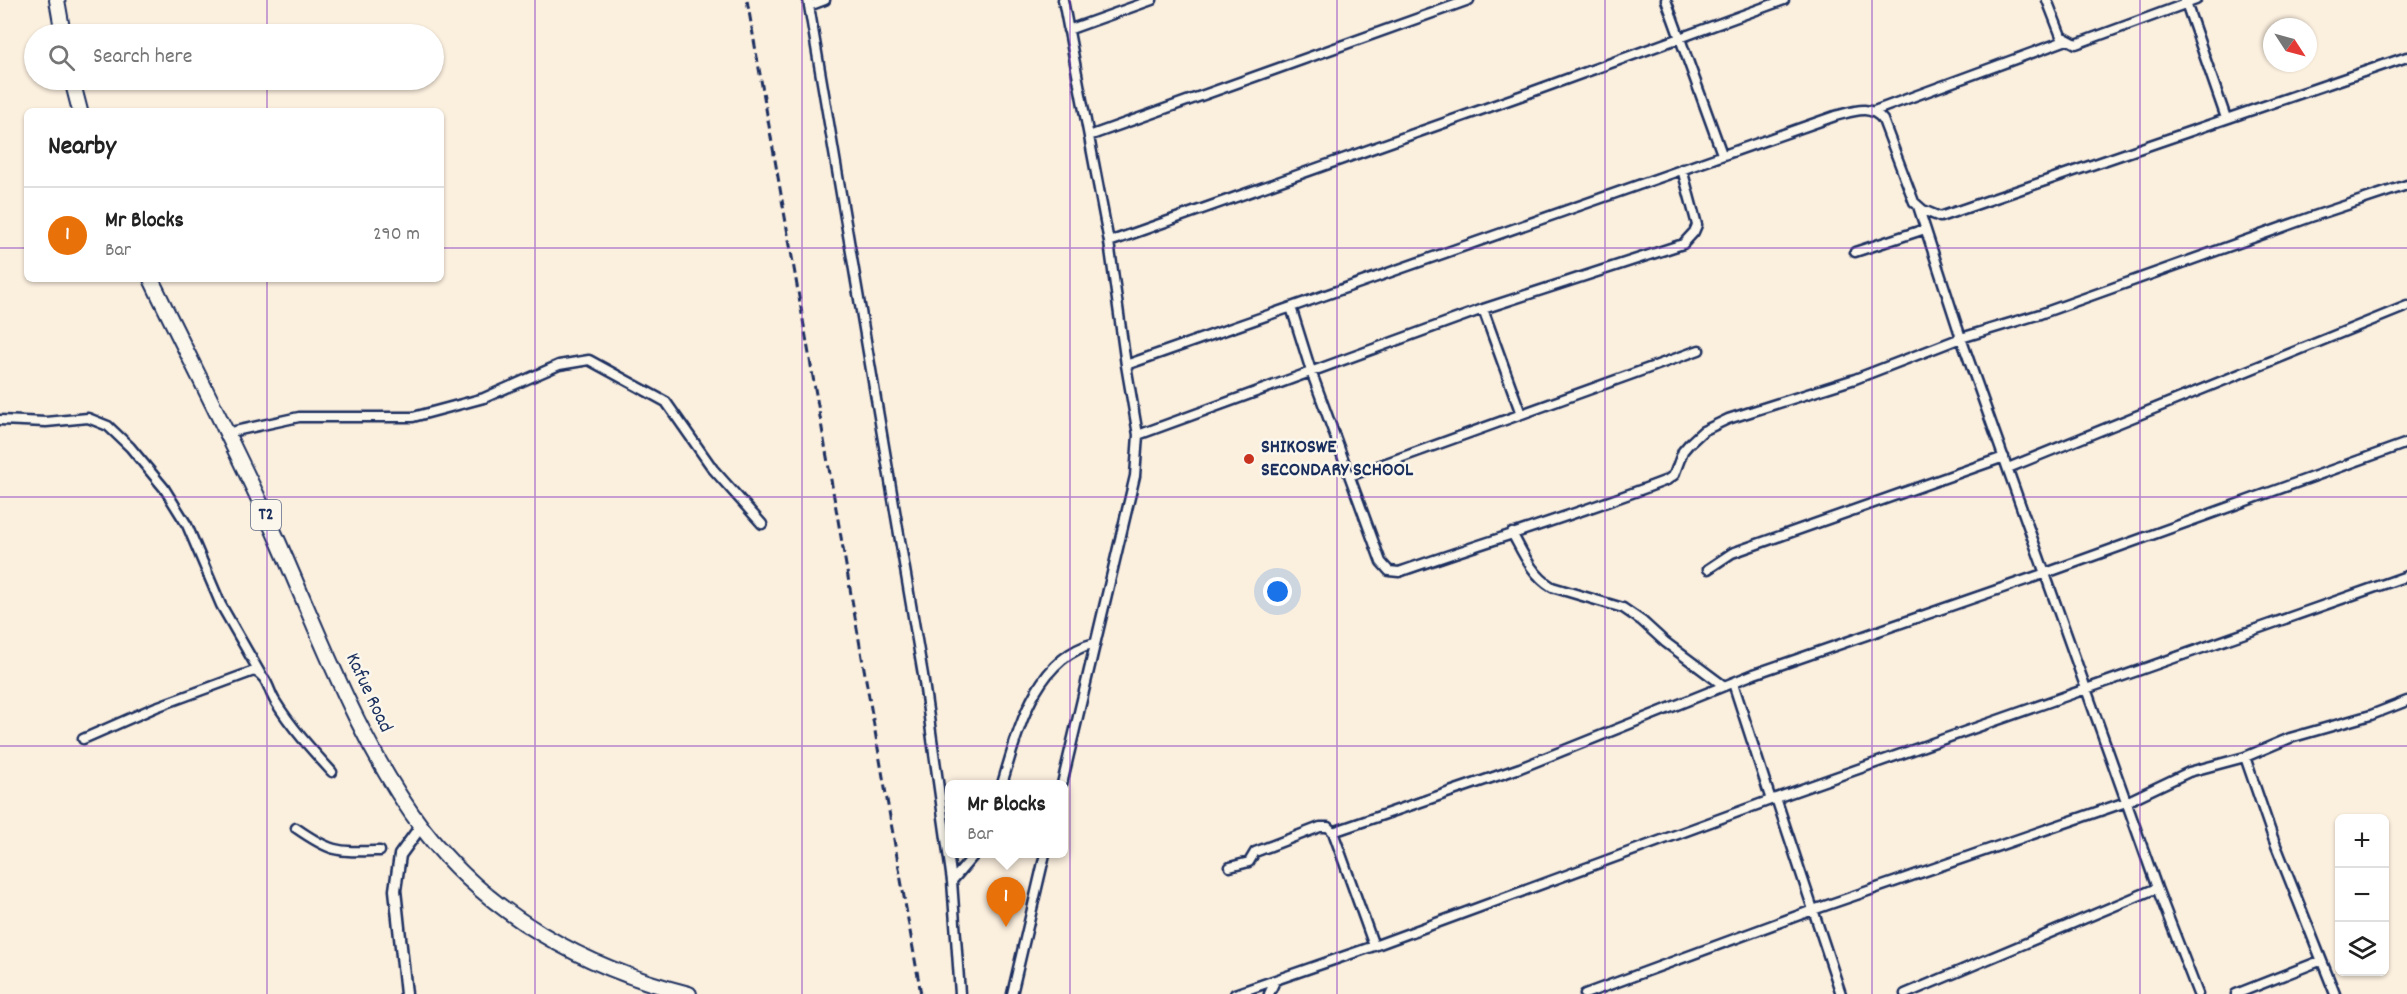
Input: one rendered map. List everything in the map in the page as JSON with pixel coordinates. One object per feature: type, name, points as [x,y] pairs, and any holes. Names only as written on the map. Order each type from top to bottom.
[{"type":"highway","points":[[57,0],[61,24]]},
{"type":"highway","points":[[75,90],[79,108]]},
{"type":"highway","name":"Kafue Road","points":[[152,282],[270,525],[375,754],[421,826],[440,850],[477,888],[540,933],[578,955],[624,975],[689,994]]},
{"type":"street","points":[[825,0],[809,3],[923,675],[945,831]]},
{"type":"street","points":[[1063,0],[1108,242],[1138,435],[1135,476],[1063,780]]},
{"type":"street","points":[[1068,30],[1152,0]]},
{"type":"street","points":[[1089,136],[1469,0]]},
{"type":"street","points":[[1666,0],[1722,154]]},
{"type":"street","points":[[1108,242],[1784,0]]},
{"type":"street","points":[[2047,0],[2058,31],[2067,40],[2076,44],[2196,0]]},
{"type":"street","points":[[2186,2],[2226,118]]},
{"type":"street","points":[[1126,365],[1797,127],[1862,110],[1874,111],[2067,40]]},
{"type":"street","points":[[1918,206],[1940,217],[2407,57]]},
{"type":"street","points":[[1874,111],[1883,120],[1912,197],[1918,206],[1961,338],[2157,888],[2198,994]]},
{"type":"street","points":[[1138,435],[1483,309],[1683,244],[1697,225],[1682,169]]},
{"type":"street","points":[[1291,307],[1311,371],[1381,562],[1389,571],[1399,572],[1512,533],[1601,506],[1667,480],[1674,475],[1683,451],[1689,444],[1703,431],[1728,419],[1855,379],[1961,338],[2040,315],[2407,185]]},
{"type":"street","points":[[1855,252],[1925,229]]},
{"type":"street","points":[[2008,468],[2407,306]]},
{"type":"street","points":[[1483,309],[1521,414]]},
{"type":"street","points":[[1350,476],[1699,350]]},
{"type":"street","points":[[225,433],[299,417],[413,417],[484,398],[559,365],[589,360],[666,402],[713,470],[762,524]]},
{"type":"street","points":[[0,420],[46,422],[88,418],[108,426],[116,433],[164,488],[187,525],[221,605],[264,677],[274,699],[286,717],[332,772]]},
{"type":"street","points":[[1333,832],[1520,768],[1754,674],[2046,573],[2407,443]]},
{"type":"street","points":[[1707,568],[1732,553],[2004,457]]},
{"type":"street","points":[[1512,533],[1528,563],[1542,581],[1552,587],[1623,608],[1642,621],[1665,642],[1728,685],[1774,799],[1841,994]]},
{"type":"street","points":[[1235,994],[1374,946],[1774,799],[2407,576]]},
{"type":"street","points":[[1003,780],[1022,725],[1039,686],[1048,673],[1068,653],[1078,647],[1095,643]]},
{"type":"street","points":[[83,740],[156,707],[241,675],[254,671],[260,673]]},
{"type":"street","points":[[1585,994],[1813,910],[2127,802],[2189,772],[2245,758],[2290,738],[2371,715],[2407,701]]},
{"type":"street","points":[[2245,758],[2320,962],[2335,994]]},
{"type":"street","points":[[406,994],[395,890],[400,855],[421,826]]},
{"type":"street","points":[[1230,867],[1249,862],[1255,852],[1320,827],[1328,827],[1333,832],[1374,946]]},
{"type":"street","points":[[296,828],[336,851],[380,851]]},
{"type":"street","points":[[949,858],[960,994]]},
{"type":"street","points":[[952,881],[972,858]]},
{"type":"street","points":[[1012,994],[1045,858]]},
{"type":"street","points":[[1905,994],[2157,888]]},
{"type":"street","points":[[2236,994],[2320,962]]},
{"type":"street","points":[[1269,994],[1275,981]]},
{"type":"railway","points":[[747,0],[921,994]]},
{"type":"place","name":"SHIKOSWE SECONDARY SCHOOL","points":[[1249,459]]},
{"type":"place","name":"Mr Blocks","points":[[1006,927]]}]
